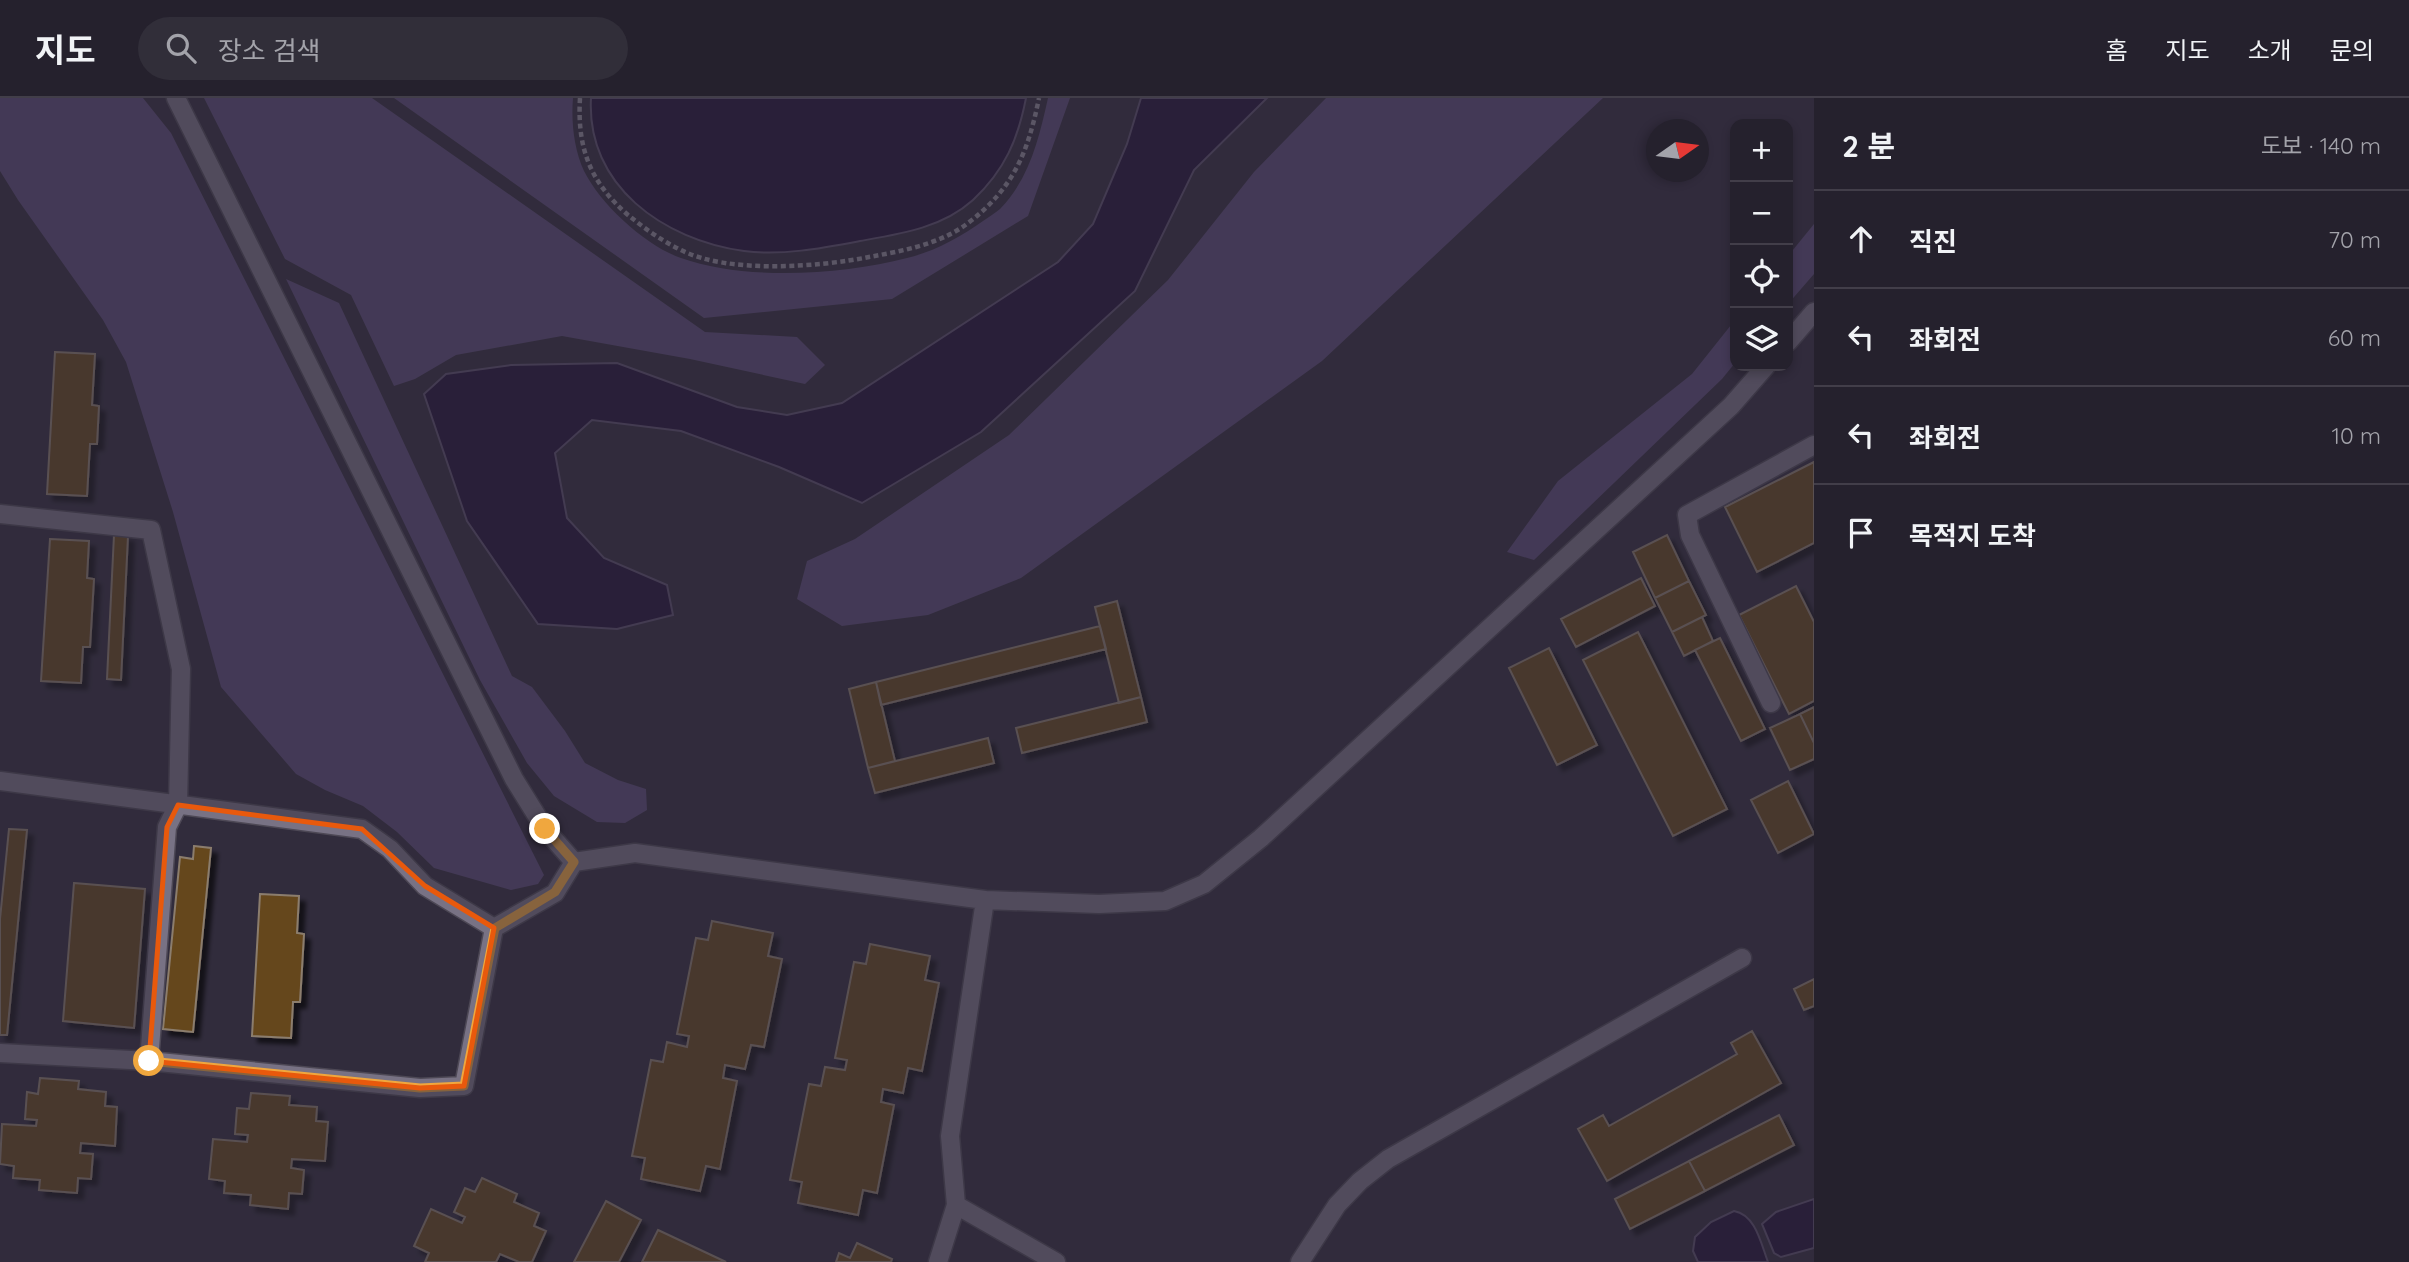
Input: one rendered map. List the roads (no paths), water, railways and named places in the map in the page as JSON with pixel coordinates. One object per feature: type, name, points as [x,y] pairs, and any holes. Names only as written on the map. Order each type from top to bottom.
[{"type":"street","points":[[176,98],[514,779],[545,829],[574,862]]},
{"type":"street","points":[[1793,336],[1814,312]]},
{"type":"street","points":[[0,1053],[149,1061],[420,1088],[464,1086],[495,928],[555,892],[574,862],[635,853],[985,900],[1099,904],[1165,901],[1204,884],[1272,829],[1731,406],[1762,371]]},
{"type":"street","points":[[1771,702],[1690,535],[1687,515],[1814,445]]},
{"type":"street","points":[[0,514],[151,530],[181,669],[178,804],[167,827],[149,1061]]},
{"type":"street","points":[[0,781],[362,829],[390,849],[425,886],[495,928]]},
{"type":"street","points":[[939,1262],[956,1205],[950,1136],[985,900]]},
{"type":"street","points":[[1300,1262],[1337,1205],[1360,1181],[1388,1160],[1742,958]]},
{"type":"street","points":[[956,1205],[1056,1262]]}]
